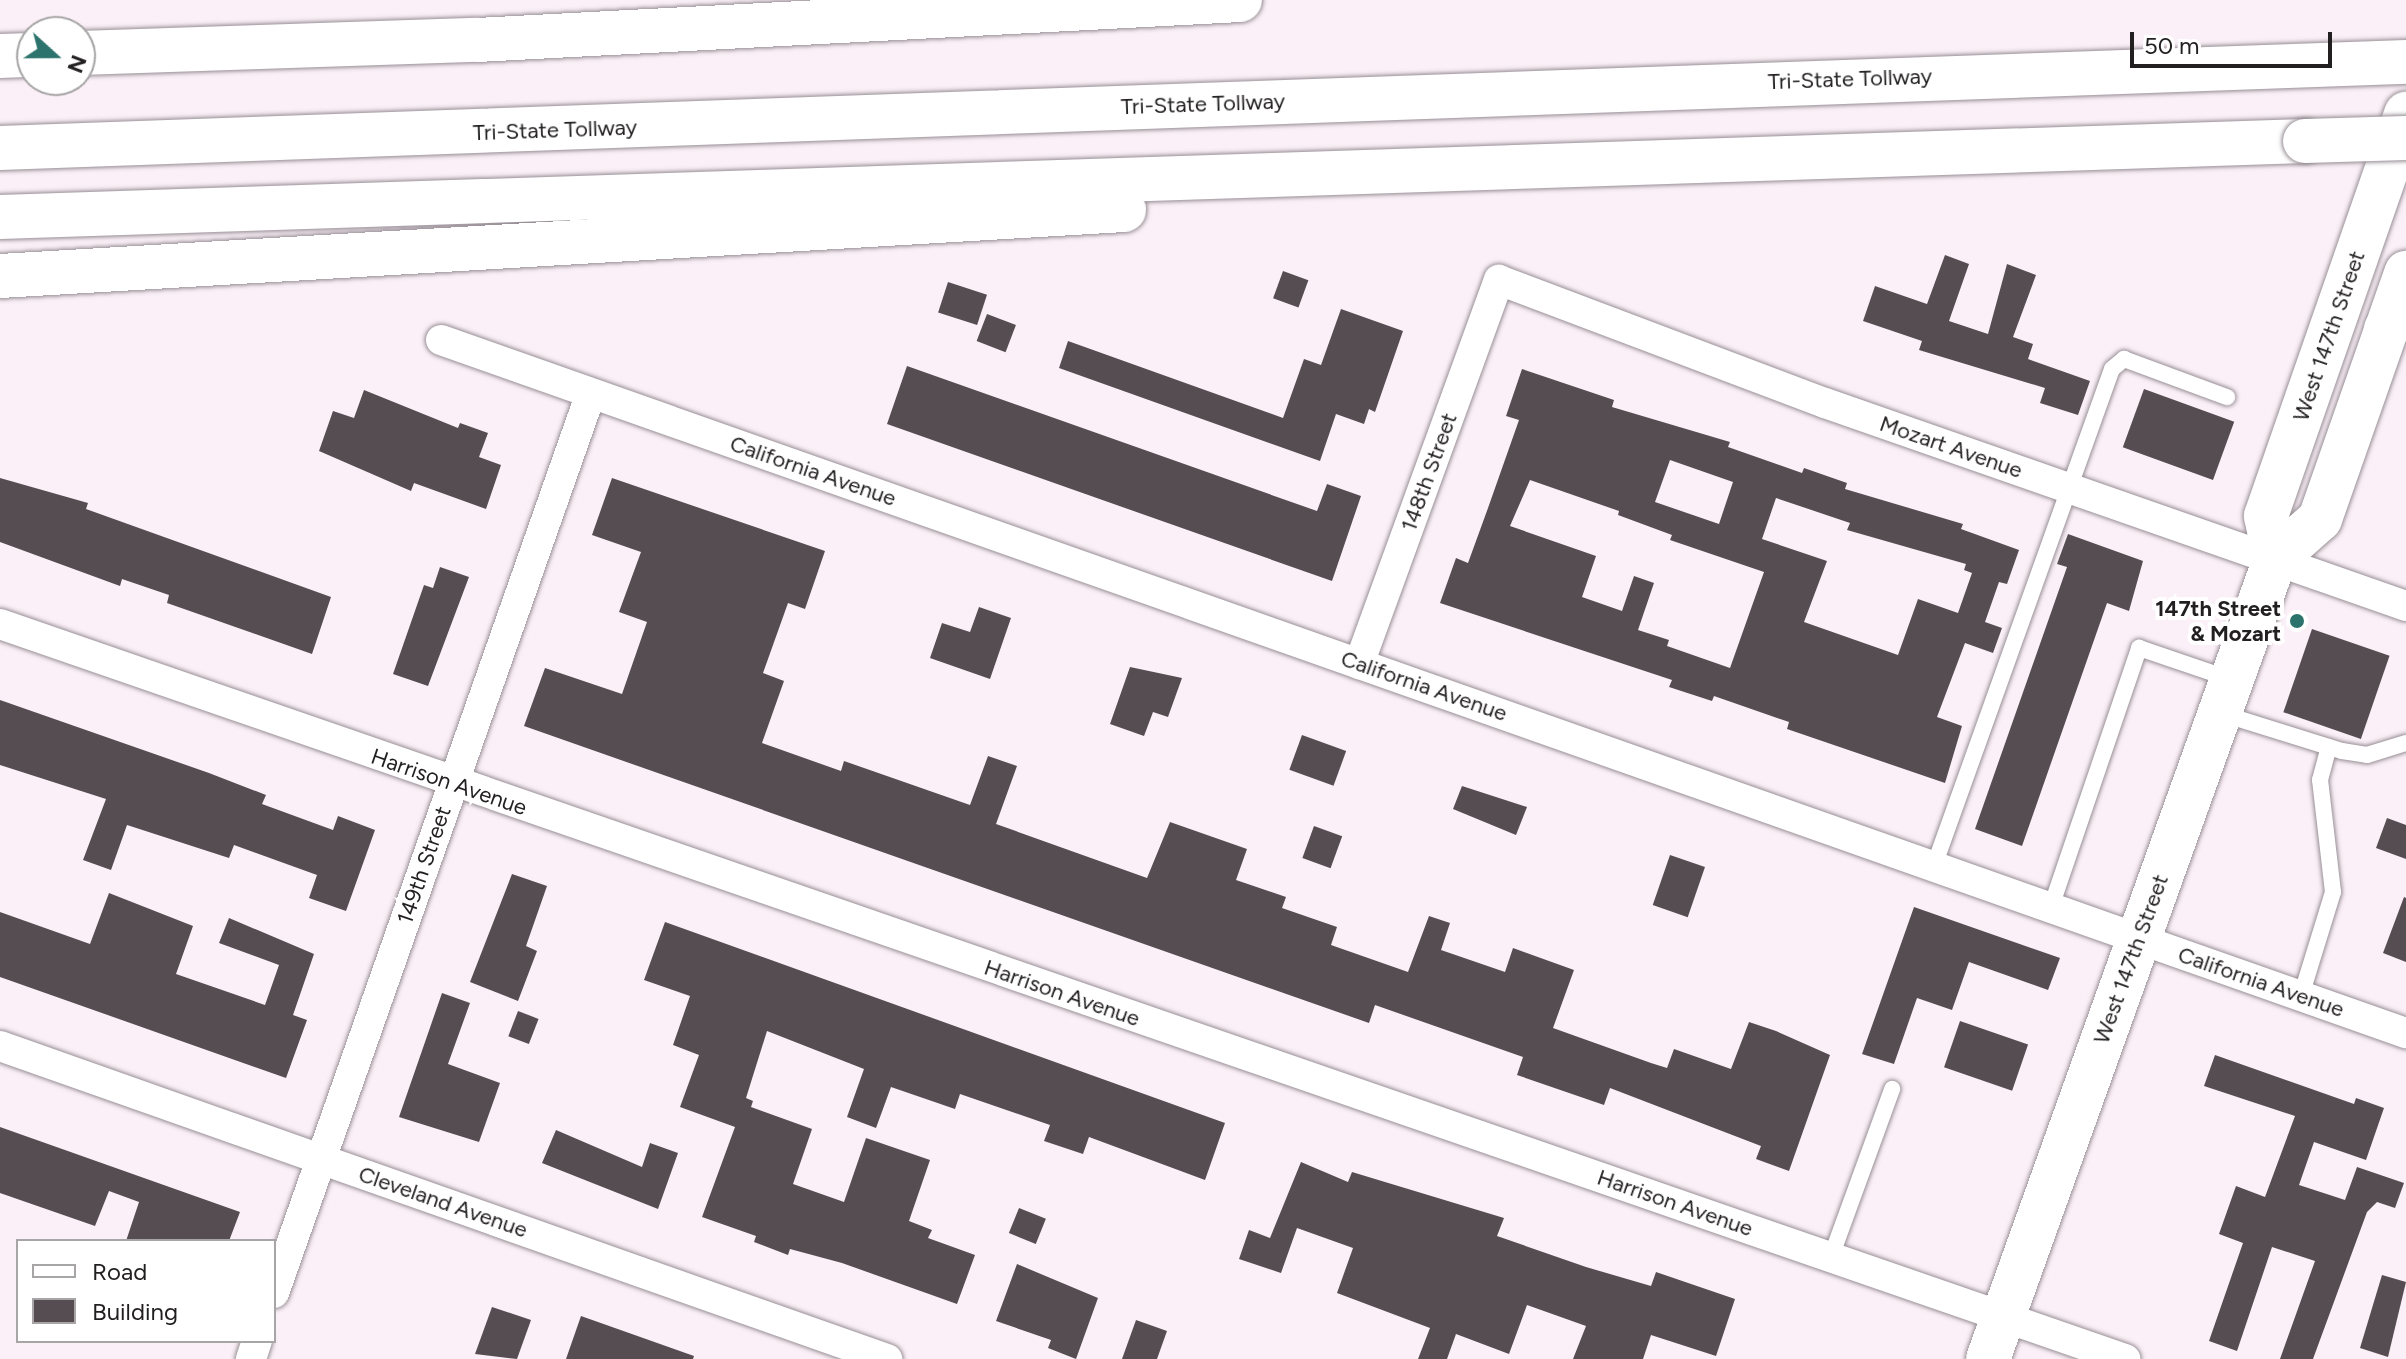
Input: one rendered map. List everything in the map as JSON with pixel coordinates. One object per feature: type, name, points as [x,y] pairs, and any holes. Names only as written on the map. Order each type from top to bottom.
[{"type":"main road","points":[[96,52],[477,40],[1240,0]]},
{"type":"main road","name":"Tri-State Tollway","points":[[0,148],[2406,62]]},
{"type":"main road","points":[[0,217],[1438,172],[2305,141],[2405,128]]},
{"type":"main road","name":"West 147th Street","points":[[2275,559],[2266,516],[2405,128]]},
{"type":"main road","points":[[0,276],[1316,199],[1438,172]]},
{"type":"main road","name":"West 147th Street","points":[[1988,1359],[2275,559],[2320,519],[2396,320],[2406,273]]},
{"type":"street","name":"Mozart Avenue","points":[[1499,280],[2067,487],[2406,606]]},
{"type":"street","name":"148th Street","points":[[1359,664],[1499,280]]},
{"type":"street","name":"California Avenue","points":[[441,340],[2406,1033]]},
{"type":"street","name":"149th Street","points":[[276,1287],[591,393]]},
{"type":"street","name":"Harrison Avenue","points":[[0,624],[453,784],[2125,1359]]},
{"type":"street","name":"Cleveland Avenue","points":[[0,1046],[887,1359]]},
{"type":"lane","points":[[1934,866],[2067,487],[2112,369],[2124,359],[2227,397]]},
{"type":"lane","points":[[2051,907],[2139,648],[2329,747],[2367,755],[2406,743]]},
{"type":"lane","points":[[2301,996],[2333,892],[2320,780],[2329,747]]},
{"type":"lane","points":[[1831,1257],[1892,1089]]},
{"type":"building","points":[[1945,255],[1969,264],[1949,321],[1988,334],[2007,264],[2036,275],[2013,337],[2033,344],[2028,359],[2090,381],[2078,415],[2040,403],[2045,388],[1919,350],[1922,341],[1863,321],[1875,286],[1927,304]]},
{"type":"building","points":[[1283,271],[1308,280],[1298,307],[1273,298]]},
{"type":"building","points":[[948,282],[987,295],[977,325],[938,312]]},
{"type":"building","points":[[1341,309],[1403,331],[1375,412],[1369,409],[1364,424],[1336,414],[1320,461],[1059,368],[1068,341],[1283,418],[1304,359],[1321,365]]},
{"type":"building","points":[[987,314],[1016,325],[1006,352],[977,341]]},
{"type":"building","points":[[907,366],[1317,511],[1327,484],[1361,496],[1332,581],[887,424]]},
{"type":"building","points":[[1522,369],[1614,400],[1612,407],[1730,442],[1728,447],[1802,473],[1804,468],[1847,483],[1845,489],[1963,524],[1961,529],[2019,550],[2007,584],[1999,582],[1985,622],[2002,628],[1993,653],[1965,643],[1937,717],[1962,726],[1945,783],[1787,729],[1789,722],[1714,696],[1712,701],[1669,687],[1672,680],[1440,603],[1456,558],[1468,563],[1488,508],[1519,420],[1506,416]],"holes":[[[1670,460],[1733,482],[1719,524],[1655,502]],[[1530,480],[1619,511],[1618,515],[1672,535],[1670,540],[1764,572],[1730,668],[1667,646],[1669,640],[1638,630],[1654,583],[1634,576],[1622,611],[1582,597],[1596,556],[1510,526]],[[1776,498],[1850,523],[1847,530],[1966,564],[1964,570],[1972,573],[1958,613],[1918,599],[1898,655],[1804,622],[1827,561],[1762,539]]]},
{"type":"building","points":[[2144,389],[2234,422],[2213,480],[2123,447]]},
{"type":"building","points":[[364,390],[458,428],[460,423],[488,433],[479,457],[501,465],[486,509],[414,483],[411,491],[319,451],[333,411],[354,418]]},
{"type":"building","points":[[0,478],[88,503],[86,509],[331,597],[312,654],[167,603],[169,595],[122,579],[120,586],[0,542]]},
{"type":"building","points":[[612,478],[825,551],[805,609],[788,603],[763,673],[784,681],[762,743],[841,771],[844,761],[970,805],[988,756],[1017,766],[996,824],[1147,878],[1170,822],[1247,849],[1236,880],[1286,897],[1282,908],[1337,927],[1331,945],[1408,972],[1429,916],[1450,923],[1441,950],[1505,972],[1513,948],[1574,970],[1553,1028],[1667,1068],[1674,1049],[1731,1069],[1749,1022],[1776,1031],[1830,1055],[1789,1171],[1756,1159],[1761,1146],[1610,1088],[1604,1105],[1517,1075],[1523,1057],[1375,1005],[1369,1023],[524,726],[545,668],[622,694],[647,622],[619,612],[641,552],[592,535]]},
{"type":"building","points":[[2068,534],[2143,561],[2129,611],[2107,603],[2022,846],[1975,829],[2067,567],[2057,564]]},
{"type":"building","points":[[440,567],[469,577],[428,686],[393,674],[424,585],[433,588]]},
{"type":"building","points":[[979,607],[1011,618],[990,679],[930,658],[942,623],[970,632]]},
{"type":"building","points":[[2312,629],[2390,656],[2361,739],[2283,712]]},
{"type":"building","points":[[1130,667],[1182,678],[1168,717],[1153,712],[1144,736],[1110,724]]},
{"type":"building","points":[[0,700],[266,795],[262,804],[333,830],[338,816],[375,830],[346,911],[309,898],[317,875],[234,845],[229,858],[127,825],[111,870],[83,860],[106,799],[0,765]]},
{"type":"building","points":[[1302,735],[1346,751],[1334,786],[1289,770]]},
{"type":"building","points":[[1462,786],[1527,807],[1516,835],[1453,809]]},
{"type":"building","points":[[2387,818],[2406,825],[2406,859],[2376,848]]},
{"type":"building","points":[[1314,826],[1342,836],[1331,868],[1302,858]]},
{"type":"building","points":[[1670,855],[1705,867],[1688,917],[1653,905]]},
{"type":"building","points":[[512,874],[547,886],[526,946],[537,951],[518,1001],[470,982]]},
{"type":"building","points":[[109,893],[193,926],[176,974],[265,1005],[279,965],[219,943],[229,918],[314,954],[293,1015],[307,1020],[286,1078],[0,977],[0,912],[90,944]]},
{"type":"building","points":[[2406,898],[2406,962],[2383,953]]},
{"type":"building","points":[[1914,907],[2060,958],[2048,990],[1969,962],[1952,1010],[1917,998],[1894,1064],[1862,1054]]},
{"type":"building","points":[[665,922],[1225,1123],[1205,1180],[1089,1137],[1083,1154],[1044,1141],[1050,1125],[960,1094],[955,1109],[891,1087],[876,1128],[847,1117],[864,1069],[767,1031],[746,1098],[753,1101],[751,1107],[812,1129],[793,1184],[844,1202],[866,1138],[930,1160],[909,1221],[932,1230],[928,1238],[975,1255],[957,1304],[842,1263],[790,1249],[788,1255],[754,1242],[756,1236],[702,1217],[735,1127],[680,1107],[699,1055],[673,1045],[690,996],[644,980]]},
{"type":"building","points":[[442,993],[470,1003],[448,1064],[500,1083],[479,1142],[399,1117]]},
{"type":"building","points":[[518,1011],[539,1019],[529,1044],[508,1036]]},
{"type":"building","points":[[1960,1021],[2028,1044],[2012,1091],[1944,1067]]},
{"type":"building","points":[[2215,1055],[2354,1104],[2356,1098],[2384,1108],[2366,1160],[2314,1142],[2299,1185],[2345,1200],[2357,1167],[2404,1183],[2395,1208],[2377,1202],[2367,1212],[2313,1359],[2280,1359],[2315,1261],[2272,1247],[2237,1351],[2209,1341],[2243,1243],[2219,1234],[2236,1186],[2265,1197],[2295,1116],[2204,1086]]},
{"type":"building","points":[[0,1127],[240,1212],[230,1239],[127,1239],[139,1202],[109,1191],[95,1226],[0,1193]]},
{"type":"building","points":[[556,1130],[642,1167],[650,1143],[678,1153],[658,1209],[542,1163]]},
{"type":"building","points":[[1301,1162],[1348,1182],[1352,1172],[1504,1218],[1497,1236],[1586,1267],[1651,1286],[1656,1272],[1735,1299],[1716,1356],[1651,1335],[1643,1359],[1573,1359],[1586,1326],[1527,1305],[1509,1354],[1456,1334],[1447,1359],[1418,1359],[1430,1328],[1337,1293],[1353,1248],[1297,1228],[1281,1273],[1239,1259],[1249,1230],[1270,1238]]},
{"type":"building","points":[[1019,1208],[1046,1219],[1036,1244],[1009,1233]]},
{"type":"building","points":[[1017,1264],[1098,1298],[1076,1359],[1048,1348],[1051,1340],[996,1321]]},
{"type":"building","points":[[2382,1275],[2406,1282],[2388,1357],[2360,1348]]},
{"type":"building","points":[[492,1307],[531,1320],[517,1359],[475,1354]]},
{"type":"building","points":[[581,1316],[694,1356],[693,1359],[566,1359]]},
{"type":"building","points":[[1136,1320],[1167,1331],[1157,1359],[1122,1359]]},
{"type":"place","name":"147th Street & Mozart","points":[[2297,621]]}]
